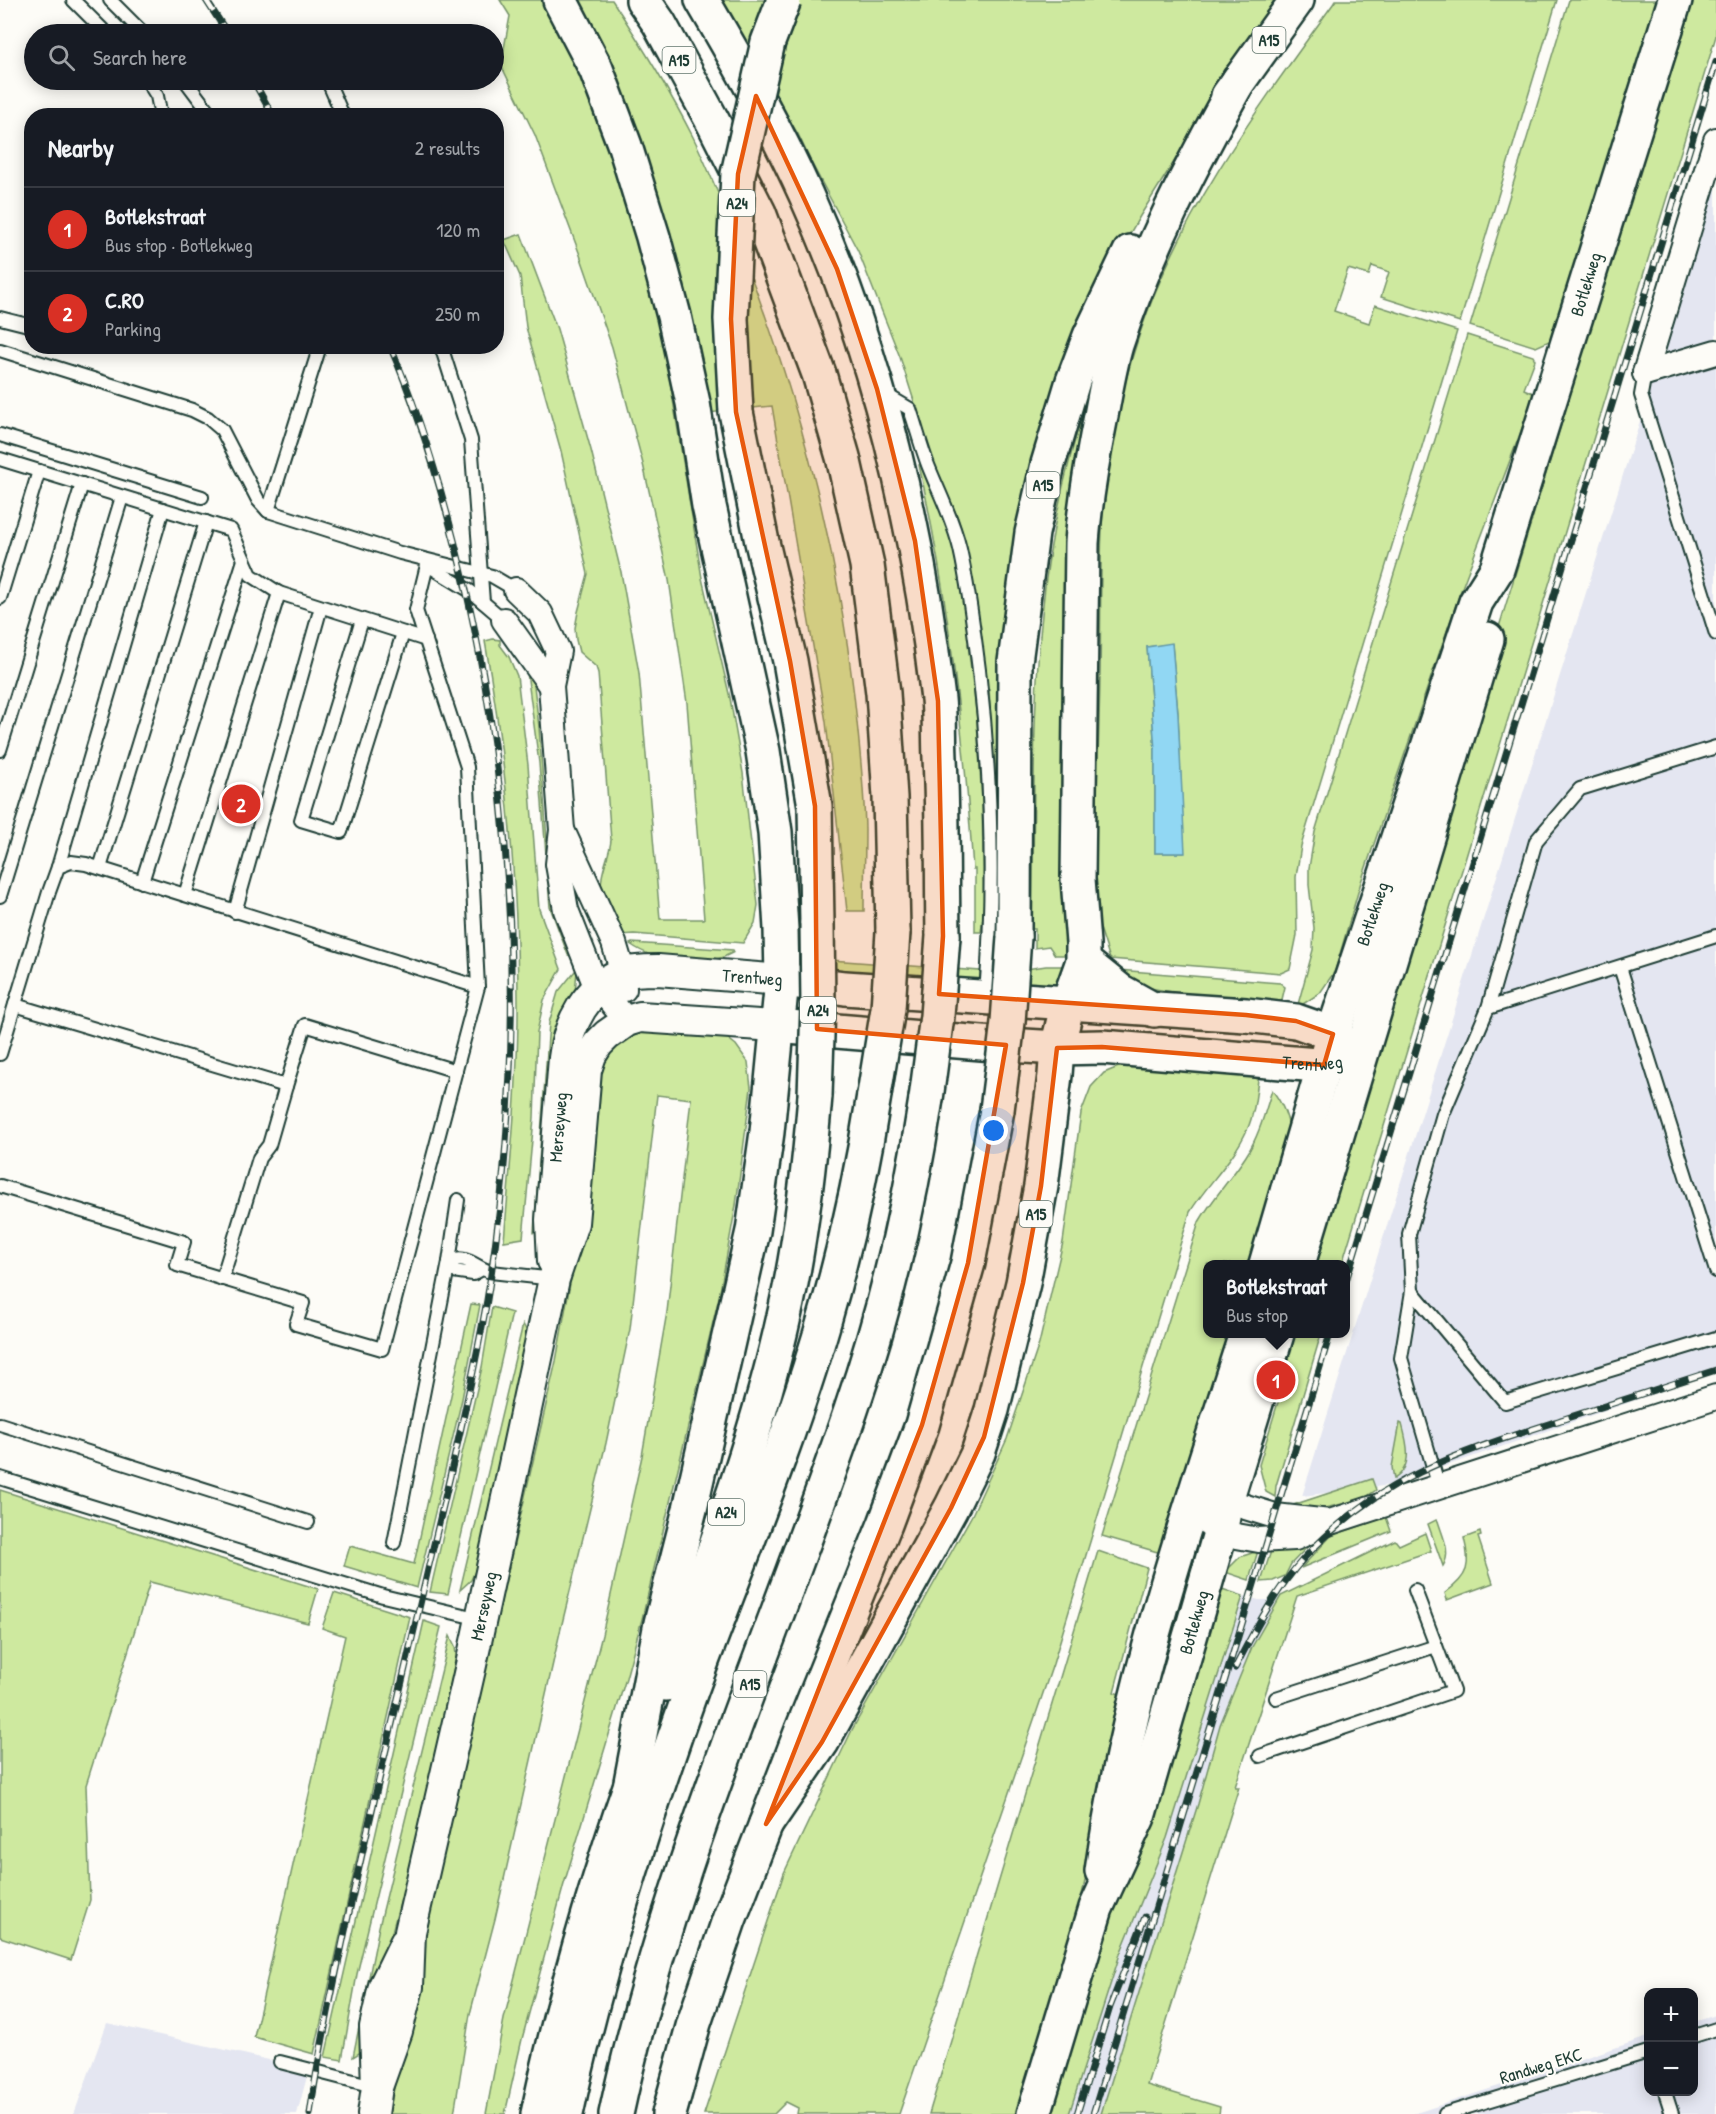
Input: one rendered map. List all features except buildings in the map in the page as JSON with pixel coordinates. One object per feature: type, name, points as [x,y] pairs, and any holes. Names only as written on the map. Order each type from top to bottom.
[{"type":"main road","points":[[538,2114],[564,2002],[594,1898],[632,1782],[661,1623],[698,1474],[753,1231],[767,1132],[782,980],[775,832],[764,751],[709,506],[693,403],[674,316],[625,146],[596,69],[560,0]]},
{"type":"main road","name":"A15","points":[[566,2114],[603,1965],[644,1828],[688,1700],[783,1443],[822,1328],[850,1221],[867,1138],[888,1009],[893,932],[890,797],[883,693],[867,565],[843,457],[819,374],[759,213],[713,122],[659,23],[643,0]]},
{"type":"main road","name":"A15","points":[[616,2114],[636,2028],[678,1885],[714,1781],[848,1420],[871,1347],[913,1180],[937,1016],[943,936],[942,798],[938,701],[915,541],[877,389],[837,269],[806,195],[762,106],[702,0]]},
{"type":"main road","name":"A24","points":[[632,1782],[741,1468],[777,1343],[800,1235],[815,1096],[818,924],[814,806],[790,661],[762,542],[736,412],[731,320],[738,174],[768,42],[784,0]]},
{"type":"main road","name":"A15","points":[[669,2114],[698,2012],[729,1920],[922,1425],[968,1263],[997,1110],[1008,1022],[1014,937],[1015,662],[1032,533],[1048,464],[1072,381],[1090,336],[1133,245],[1170,184],[1239,80],[1297,0]]},
{"type":"main road","name":"Botlekweg","points":[[1267,1260],[1329,1050],[1476,602],[1497,569],[1675,0]]},
{"type":"main road","name":"A15","points":[[766,1824],[822,1742],[951,1508],[970,1472],[984,1437],[1023,1283],[1037,1208],[1054,1087],[1057,1048],[1068,1003],[1083,961],[1078,846],[1082,543],[1086,497],[1116,346],[1133,297],[1160,233],[1239,80]]},
{"type":"main road","name":"Botlekweg","points":[[1299,1260],[1496,610],[1497,569]]},
{"type":"main road","points":[[1083,961],[1120,991],[1154,1010]]},
{"type":"main road","name":"Trentweg","points":[[782,980],[845,988],[986,996],[1286,1020],[1329,1050]]},
{"type":"main road","name":"Trentweg","points":[[776,1026],[1057,1048],[1329,1050],[1359,1059]]},
{"type":"main road","name":"Botlekweg","points":[[1096,1908],[1111,1807],[1138,1685],[1245,1338]]},
{"type":"main road","name":"Botlekweg","points":[[1034,2114],[1096,1908],[1138,1817],[1220,1533],[1226,1501],[1276,1338]]},
{"type":"street","points":[[1645,374],[1716,140]]},
{"type":"street","points":[[1645,374],[1716,352]]},
{"type":"street","points":[[516,590],[540,613],[558,651],[551,686],[562,830],[558,864],[566,910],[594,981],[611,980]]},
{"type":"street","points":[[504,620],[551,686]]},
{"type":"street","points":[[562,830],[614,943],[611,980],[627,1021]]},
{"type":"street","name":"Trentweg","points":[[611,980],[658,970],[782,980]]},
{"type":"street","name":"Merseyweg","points":[[554,1279],[550,1220],[566,1044],[572,1025],[583,1006],[611,980]]},
{"type":"street","name":"Trentweg","points":[[627,1021],[651,1017],[776,1026]]},
{"type":"street","name":"Merseyweg","points":[[375,2101],[408,1988],[411,1932],[554,1279],[573,1223],[586,1070],[598,1044],[627,1021]]},
{"type":"street","points":[[1191,1508],[1220,1533],[1259,1540],[1295,1538],[1330,1522],[1716,1397]]},
{"type":"street","points":[[1191,1508],[1226,1501],[1269,1515],[1330,1522]]},
{"type":"lane","points":[[73,0],[97,24]]},
{"type":"lane","points":[[110,0],[134,24]]},
{"type":"lane","points":[[153,90],[159,108]]},
{"type":"lane","points":[[192,90],[206,108]]},
{"type":"lane","points":[[332,90],[340,108]]},
{"type":"lane","points":[[0,318],[24,324]]},
{"type":"lane","points":[[0,350],[192,410],[208,418],[222,430],[258,500],[268,511],[428,563],[482,574],[500,580],[516,590]]},
{"type":"lane","points":[[268,511],[317,354]]},
{"type":"lane","points":[[444,354],[471,440],[483,602]]},
{"type":"lane","points":[[1645,374],[1641,395],[1716,634]]},
{"type":"lane","points":[[877,389],[910,409],[927,463],[949,511],[960,550],[975,643],[988,759],[992,824],[992,894],[986,996]]},
{"type":"lane","points":[[0,435],[202,497]]},
{"type":"lane","points":[[0,459],[231,530],[251,575],[279,593],[426,640]]},
{"type":"lane","points":[[0,598],[39,471]]},
{"type":"lane","points":[[0,750],[82,484]]},
{"type":"lane","points":[[0,896],[122,497]]},
{"type":"lane","points":[[0,1054],[58,867],[163,509]]},
{"type":"lane","points":[[100,868],[206,522]]},
{"type":"lane","points":[[142,882],[244,560]]},
{"type":"lane","points":[[428,563],[460,584],[504,620]]},
{"type":"lane","points":[[0,1186],[184,1242],[177,1265],[303,1303],[296,1323],[382,1349],[478,987],[467,767],[416,610],[428,563]]},
{"type":"lane","points":[[185,895],[279,593]]},
{"type":"lane","points":[[235,912],[321,607]]},
{"type":"lane","points":[[362,620],[301,820],[341,832],[403,633]]},
{"type":"lane","points":[[1439,1487],[1401,1358],[1413,1291],[1409,1234],[1443,1114],[1488,1008],[1536,841],[1580,789],[1716,747]]},
{"type":"lane","points":[[58,867],[71,862],[100,868],[478,987]]},
{"type":"lane","points":[[1488,1008],[1716,936]]},
{"type":"lane","points":[[1620,968],[1716,1271]]},
{"type":"lane","points":[[15,1005],[286,1086]]},
{"type":"lane","points":[[222,1279],[259,1158],[269,1145],[305,1025],[456,1071]]},
{"type":"lane","points":[[394,1543],[449,1262],[458,1200]]},
{"type":"lane","points":[[449,1262],[455,1259],[475,1262],[482,1269],[554,1279]]},
{"type":"lane","points":[[1413,1291],[1505,1402],[1716,1338]]},
{"type":"lane","points":[[0,1424],[308,1522]]},
{"type":"lane","points":[[0,1478],[383,1596],[480,1619]]},
{"type":"lane","points":[[1260,1756],[1453,1691],[1415,1590]]},
{"type":"lane","points":[[1276,1698],[1436,1646]]},
{"type":"lane","points":[[1698,2035],[1716,2029]]},
{"type":"lane","name":"Randweg EKC","points":[[1445,2114],[1644,2053]]},
{"type":"lane","points":[[280,2062],[375,2101]]},
{"type":"lane","points":[[1667,2096],[1672,2114]]},
{"type":"highlighted area","points":[[756,96],[837,269],[877,389],[915,541],[938,701],[943,936],[939,994],[1246,1015],[1296,1021],[1333,1034],[1324,1065],[1102,1047],[1057,1048],[1041,1186],[1023,1283],[984,1437],[951,1508],[822,1742],[766,1824],[922,1425],[968,1263],[1006,1045],[817,1029],[815,806],[790,661],[736,412],[731,319],[738,174]]},
{"type":"shaded area","points":[[1716,179],[1716,1372],[1391,1485],[1302,1496]]},
{"type":"shaded area","points":[[1243,1596],[1269,1600],[1281,1596],[1252,1647],[1220,1725],[1198,1804],[1101,2114],[1069,2114],[1120,1954],[1167,1838]]},
{"type":"shaded area","points":[[1716,2015],[1716,2114],[1413,2114],[1644,2038],[1644,2096],[1698,2096],[1698,2021]]},
{"type":"shaded area","points":[[107,2023],[309,2069],[297,2114],[74,2114]]},
{"type":"green space","points":[[500,0],[545,0],[583,78],[603,128],[650,279],[668,369],[702,578],[730,698],[743,773],[758,905],[755,923],[743,943],[634,934],[620,935],[604,900],[601,885],[611,840],[598,673],[596,667],[579,652],[575,628],[588,574],[561,451],[526,327],[520,276],[504,240],[521,234],[557,329],[591,450],[621,572],[639,673],[660,919],[704,919],[687,703],[669,580],[643,464],[612,347],[535,135],[504,71],[504,49],[510,16]]},
{"type":"green space","points":[[574,0],[612,0],[644,50],[693,137],[712,178],[761,302],[779,357],[812,468],[837,580],[846,637],[864,795],[864,911],[847,911],[826,722],[772,406],[708,413],[692,323],[669,229],[644,150],[618,89]]},
{"type":"green space","points":[[715,0],[1287,0],[1187,141],[1122,247],[1058,397],[999,855],[989,689],[987,689],[975,597],[958,518],[934,464],[900,357],[858,251],[798,134]]},
{"type":"green space","points":[[1336,0],[1557,0],[1460,322],[1381,297],[1389,272],[1372,266],[1369,275],[1348,269],[1334,311],[1369,323],[1375,305],[1457,331],[1301,846],[1296,877],[1297,935],[1290,969],[1281,973],[1110,959],[1099,925],[1094,883],[1100,701],[1102,528],[1106,479],[1114,429],[1140,333],[1177,244],[1225,159]],"holes":[[[1172,644],[1178,714],[1184,853],[1155,853],[1155,750],[1147,647]]]},
{"type":"green space","points":[[1569,0],[1662,0],[1556,338],[1536,347],[1470,326]]},
{"type":"green space","points":[[1691,0],[1716,0],[1716,36],[1343,1260],[1305,1260]]},
{"type":"green space","points":[[1467,335],[1533,356],[1535,360],[1524,389],[1535,394],[1460,593],[1361,882],[1335,971],[1320,993],[1297,1008],[1313,950],[1314,928],[1309,868],[1315,832]]},
{"type":"green space","points":[[1091,386],[1067,940],[1066,955],[1055,955],[1049,946],[1035,948],[1035,929],[1032,929],[1034,767],[1039,645],[1046,577],[1055,522]]},
{"type":"green space","points":[[922,464],[949,529],[970,643],[968,644],[977,719],[982,802],[984,908],[981,932],[975,932],[975,869],[973,869],[954,666],[939,566],[919,465]]},
{"type":"green space","points":[[500,640],[500,645],[509,657],[517,676],[528,765],[539,909],[561,969],[544,1000],[537,1032],[534,1118],[523,1238],[504,1241],[516,1077],[518,974],[510,831],[500,736],[485,641]]},
{"type":"green space","points":[[527,672],[534,686],[539,727],[548,855],[573,957],[568,955],[550,907],[539,763]]},
{"type":"green space","points":[[630,944],[733,950],[734,952],[709,961],[681,961],[654,956]]},
{"type":"green space","points":[[790,957],[980,971],[979,988],[795,973]]},
{"type":"green space","points":[[1046,966],[1064,966],[1060,983],[1052,994],[999,973]]},
{"type":"green space","points":[[1118,970],[1280,983],[1285,987],[1279,1012],[1233,998],[1178,993],[1141,986]]},
{"type":"green space","points":[[577,971],[575,992],[539,1227],[534,1232],[549,1023],[558,992]]},
{"type":"green space","points":[[641,1029],[727,1038],[736,1045],[748,1062],[751,1088],[736,1205],[719,1297],[642,1619],[564,1884],[522,2039],[505,2114],[486,2114],[504,2019],[602,1635],[642,1456],[667,1312],[691,1099],[657,1095],[630,1329],[606,1443],[560,1632],[495,1919],[470,2014],[454,2114],[389,2114],[417,1967],[556,1361],[572,1273],[592,1092],[611,1046]]},
{"type":"green space","points":[[1128,1063],[1245,1075],[1258,1079],[1253,1112],[1247,1130],[1235,1152],[1190,1212],[1053,1664],[899,2114],[797,2114],[798,2108],[786,2102],[774,2114],[704,2114],[784,1873],[852,1730],[972,1515],[1007,1439],[1039,1344],[1063,1242],[1081,1113],[1091,1087],[1104,1073]]},
{"type":"green space","points":[[1272,1090],[1285,1111],[1290,1136],[1256,1260],[1203,1260],[1203,1338],[1233,1338],[1168,1555],[1102,1536],[1199,1222],[1251,1148]]},
{"type":"green space","points":[[471,1304],[480,1305],[462,1399],[417,1588],[344,1566],[350,1546],[414,1564]]},
{"type":"green space","points":[[492,1307],[512,1313],[448,1594],[430,1592],[482,1367]]},
{"type":"green space","points":[[523,1324],[527,1343],[475,1571],[471,1580],[460,1590]]},
{"type":"green space","points":[[1284,1338],[1320,1338],[1276,1486],[1275,1497],[1266,1492],[1259,1465],[1285,1379],[1280,1377]]},
{"type":"green space","points":[[1400,1423],[1406,1438],[1407,1461],[1400,1474],[1394,1479],[1392,1467]]},
{"type":"green space","points":[[1372,1479],[1376,1490],[1363,1499],[1304,1513],[1284,1508]]},
{"type":"green space","points":[[0,1490],[318,1589],[308,1623],[150,1582],[86,1785],[90,1900],[71,1960],[0,1937]]},
{"type":"green space","points":[[1386,1517],[1391,1531],[1301,1568],[1331,1536]]},
{"type":"green space","points":[[1436,1520],[1444,1538],[1447,1555],[1443,1566],[1428,1524]]},
{"type":"green space","points":[[1480,1532],[1481,1536],[1478,1537],[1493,1583],[1447,1600],[1445,1593],[1459,1581],[1466,1569],[1467,1556],[1464,1538]]},
{"type":"green space","points":[[1425,1533],[1431,1551],[1297,1596],[1235,1787],[1239,1787],[1147,2085],[1220,2107],[1219,2114],[1101,2114],[1198,1804],[1220,1725],[1252,1647],[1281,1596],[1395,1540],[1399,1545]]},
{"type":"green space","points":[[1314,1540],[1291,1564],[1285,1576],[1273,1581],[1261,1582],[1271,1551]]},
{"type":"green space","points":[[1098,1551],[1147,1568],[1114,1692],[1119,1694],[1117,1734],[1073,1936],[1019,2114],[929,2114]]},
{"type":"green space","points":[[1258,1551],[1249,1580],[1225,1572],[1240,1557]]},
{"type":"green space","points":[[1219,1588],[1243,1596],[1167,1838],[1120,1954],[1069,2114],[1047,2114],[1109,1909]]},
{"type":"green space","points":[[334,1593],[410,1617],[314,2054],[254,2037],[345,1636],[322,1628]]},
{"type":"green space","points":[[424,1621],[441,1627],[357,1974],[342,2060],[325,2057]]},
{"type":"green space","points":[[450,1636],[455,1646],[456,1656],[419,1836],[393,1928],[368,2043],[361,2052],[353,2057],[379,1927]]},
{"type":"water","points":[[1172,643],[1185,853],[1155,853],[1155,750],[1147,647]]},
{"type":"railway","points":[[206,0],[222,24]]},
{"type":"railway","points":[[1350,1268],[1716,62]]},
{"type":"railway","points":[[259,90],[269,108]]},
{"type":"railway","points":[[310,2114],[324,2029],[352,1897],[481,1333],[500,1206],[508,1111],[511,1016],[510,920],[503,825],[492,730],[476,636],[455,544],[418,419],[393,354]]},
{"type":"railway","points":[[1093,2114],[1329,1338]]},
{"type":"railway","points":[[1235,1668],[1258,1624],[1294,1569],[1334,1529],[1364,1505],[1394,1486],[1425,1470],[1491,1443],[1716,1370]]},
{"type":"railway","points":[[1077,2114],[1110,2007],[1145,1917]]},
{"type":"place","name":"C.RO","points":[[241,804]]},
{"type":"place","name":"Botlekstraat","points":[[1276,1380]]}]
